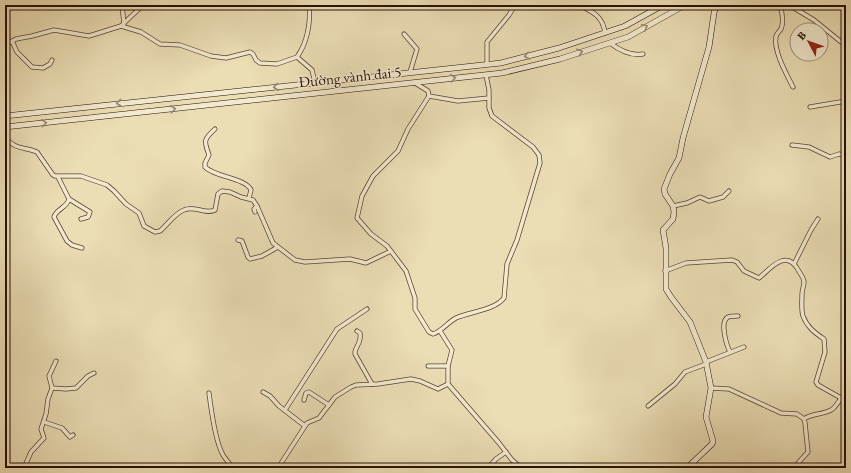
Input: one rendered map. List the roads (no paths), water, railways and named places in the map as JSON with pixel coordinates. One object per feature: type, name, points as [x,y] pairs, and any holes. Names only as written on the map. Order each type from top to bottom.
[{"type":"main road","name":"Đường vành đai 5","points":[[5,116],[501,63],[559,48],[625,26],[663,5]]},
{"type":"main road","name":"Đường vành đai 5","points":[[5,127],[502,73],[560,59],[628,37],[685,5]]},
{"type":"main road","points":[[687,468],[712,444],[713,441],[706,417],[711,388],[706,363],[690,322],[668,293],[665,283],[666,248],[663,230],[674,216],[673,206],[665,194],[664,189],[679,158],[683,138],[709,47],[716,5]]},
{"type":"street","points":[[122,5],[123,25]]},
{"type":"street","points":[[5,45],[16,39],[54,30],[89,36],[123,25],[144,5]]},
{"type":"street","points":[[123,25],[141,32],[160,44],[180,45],[211,56],[226,58],[250,52],[260,63],[277,64],[297,58],[301,52],[306,38],[309,22],[309,5]]},
{"type":"street","points":[[487,64],[487,42],[509,15],[515,5]]},
{"type":"street","points":[[579,5],[591,10],[601,20],[604,24],[605,33]]},
{"type":"street","points":[[780,5],[782,13],[782,26],[776,37],[777,51],[782,66],[793,86]]},
{"type":"street","points":[[789,5],[818,23],[846,46]]},
{"type":"street","points":[[404,34],[417,49],[410,72]]},
{"type":"street","points":[[12,41],[17,52],[32,67],[43,68],[50,64],[52,60]]},
{"type":"street","points":[[610,43],[631,54],[643,54]]},
{"type":"street","points":[[297,58],[312,70],[315,82]]},
{"type":"street","points":[[429,96],[408,129],[398,151],[376,172],[362,199],[358,220],[371,234],[384,243],[408,274],[415,298],[415,309],[431,333],[440,331],[456,318],[498,304],[504,298],[507,264],[518,240],[540,163],[539,155],[533,147],[492,116],[488,108],[489,90],[486,75]]},
{"type":"street","points":[[414,83],[428,91],[429,96]]},
{"type":"street","points":[[429,96],[458,101],[489,98]]},
{"type":"street","points":[[810,107],[846,101]]},
{"type":"street","points":[[215,129],[205,139],[209,155],[205,163],[205,167],[210,171],[249,186],[251,190],[249,198]]},
{"type":"street","points":[[5,138],[9,143],[20,148],[37,152],[53,175],[58,177],[81,176],[107,185],[126,204],[139,213],[144,226],[156,232],[160,231],[184,209],[209,212],[215,210],[217,196],[220,192],[230,192],[241,197],[249,198],[255,202],[272,240],[278,247],[295,260],[305,262],[350,259],[366,263],[391,251]]},
{"type":"street","points":[[792,145],[809,147],[830,156],[839,154],[846,156]]},
{"type":"street","points":[[58,177],[69,199],[90,212],[88,217],[81,219]]},
{"type":"street","points":[[673,206],[687,203],[700,196],[710,201],[723,197],[729,191]]},
{"type":"street","points":[[69,199],[67,205],[56,212],[54,217],[67,241],[72,245],[82,248]]},
{"type":"street","points":[[255,212],[254,209],[257,206]]},
{"type":"street","points":[[794,264],[818,219]]},
{"type":"street","points":[[238,240],[242,240],[250,259],[262,256],[278,247]]},
{"type":"street","points":[[665,270],[686,263],[732,260],[737,262],[744,271],[759,278],[776,263],[784,261],[794,264],[804,282],[802,295],[803,317],[812,330],[824,339],[825,343],[823,362],[816,382],[818,385],[840,398]]},
{"type":"street","points":[[285,410],[337,329],[367,309]]},
{"type":"street","points":[[730,352],[726,343],[725,322],[726,318],[729,316],[738,316]]},
{"type":"street","points":[[357,331],[360,333],[361,339],[355,350],[355,354],[372,384]]},
{"type":"street","points":[[440,331],[452,350],[448,366],[448,384],[515,463],[526,468]]},
{"type":"street","points":[[648,406],[675,384],[685,372],[744,347]]},
{"type":"street","points":[[24,468],[31,452],[44,438],[41,429],[52,388],[49,376],[56,361]]},
{"type":"street","points":[[428,366],[448,366]]},
{"type":"street","points":[[52,388],[76,388],[88,376],[94,373]]},
{"type":"street","points":[[278,468],[305,426],[310,421],[319,418],[335,397],[351,387],[356,385],[411,379],[436,388],[440,388],[448,384]]},
{"type":"street","points":[[804,419],[810,415],[832,410],[840,398],[846,394],[846,385]]},
{"type":"street","points":[[711,388],[729,389],[781,413],[797,414],[804,419],[806,423],[808,452],[798,463],[800,468]]},
{"type":"street","points":[[263,392],[270,396],[279,406],[305,426]]},
{"type":"street","points":[[304,400],[306,393],[309,392],[329,405]]},
{"type":"street","points":[[209,393],[213,419],[221,449],[233,468]]},
{"type":"street","points":[[44,422],[62,428],[70,437],[73,435]]},
{"type":"street","points":[[488,468],[496,459],[506,452]]}]
